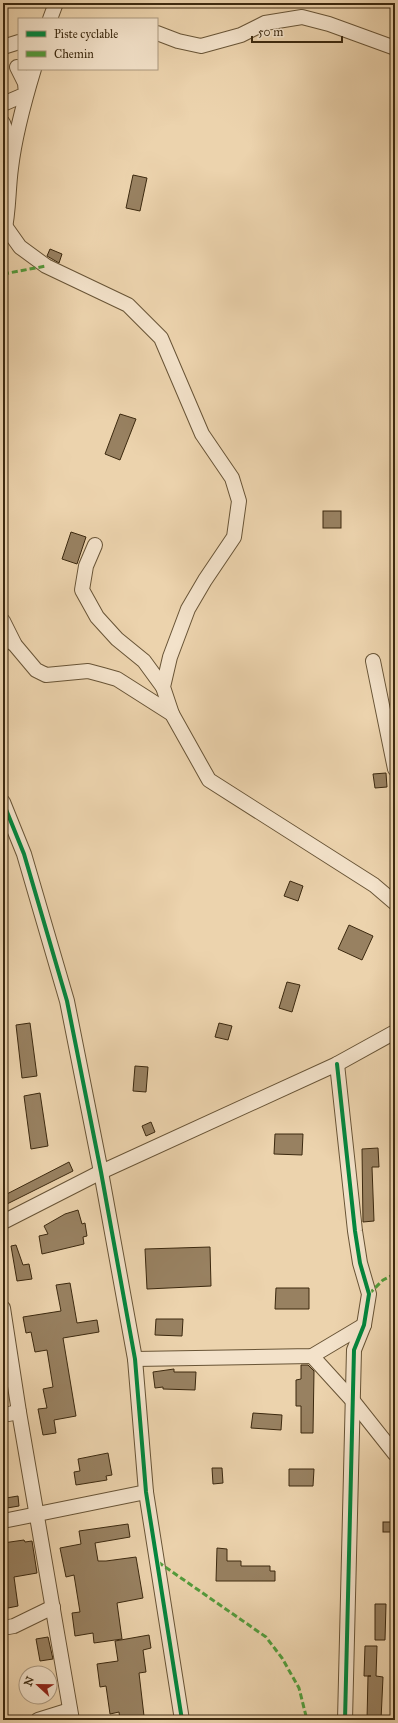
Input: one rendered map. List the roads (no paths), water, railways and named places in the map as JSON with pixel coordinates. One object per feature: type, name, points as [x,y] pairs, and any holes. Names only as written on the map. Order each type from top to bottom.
[{"type":"street","points":[[50,18],[56,3]]},
{"type":"street","points":[[158,33],[178,41],[201,46],[241,35],[266,23],[302,17],[329,24],[395,48]]},
{"type":"street","points":[[3,47],[18,42]]},
{"type":"street","points":[[18,70],[25,83],[26,94]]},
{"type":"street","points":[[34,70],[21,111],[14,150],[4,229],[20,246],[46,266],[128,305],[161,338],[202,434],[232,478],[239,501],[234,537],[188,609],[170,657],[163,686]]},
{"type":"street","points":[[3,104],[26,94]]},
{"type":"street","points":[[3,124],[14,150]]},
{"type":"street","points":[[95,545],[86,566],[82,590],[97,617],[117,639],[144,661],[163,686],[172,714],[209,780],[374,884],[395,903]]},
{"type":"street","points":[[3,621],[15,645]]},
{"type":"street","points":[[3,636],[15,645],[36,670],[46,675],[88,671],[103,675],[117,680],[172,714]]},
{"type":"street","points":[[373,661],[395,769]]},
{"type":"street","points":[[3,802],[24,854],[67,1001],[101,1172],[135,1359],[146,1492],[182,1720]]},
{"type":"street","points":[[3,1222],[101,1172],[337,1064],[395,1032]]},
{"type":"street","points":[[337,1064],[355,1231],[360,1263],[369,1294],[364,1325],[354,1350],[346,1720]]},
{"type":"street","points":[[4,1316],[71,1715],[38,1720]]},
{"type":"street","points":[[135,1359],[312,1356],[364,1325]]},
{"type":"street","points":[[312,1356],[353,1401],[395,1454]]},
{"type":"street","points":[[3,1415],[19,1412]]},
{"type":"street","points":[[3,1521],[146,1492]]},
{"type":"street","points":[[3,1628],[14,1626],[53,1607]]}]
